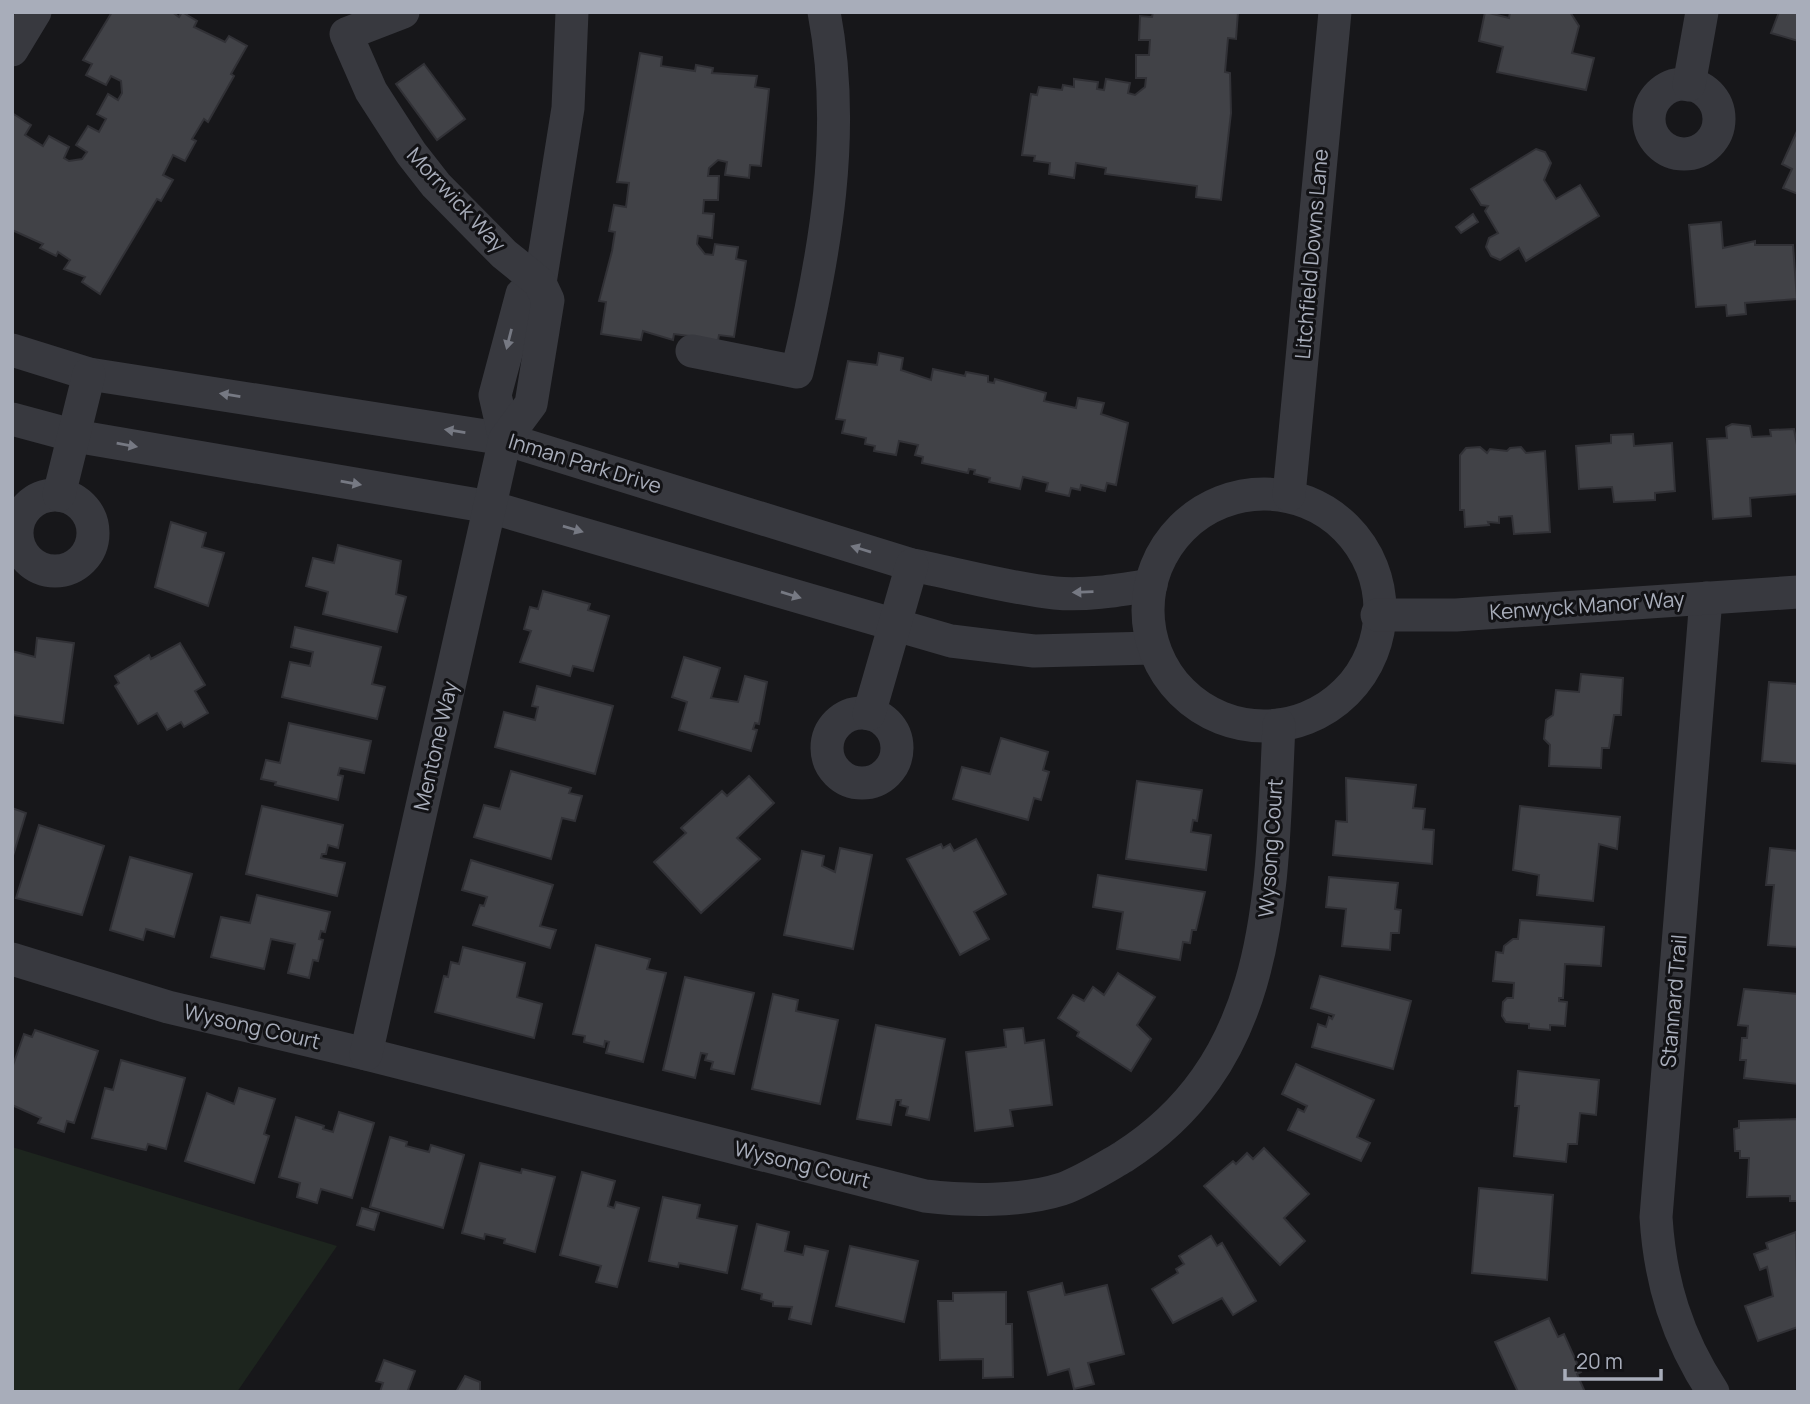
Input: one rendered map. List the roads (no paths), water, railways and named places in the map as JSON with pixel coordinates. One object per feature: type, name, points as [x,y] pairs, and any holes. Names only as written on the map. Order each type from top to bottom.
[{"type":"street","points":[[12,50],[34,12]]},
{"type":"street","name":"Morrwick Way","points":[[403,12],[346,34],[371,90],[411,153],[452,202],[504,254],[540,283]]},
{"type":"street","points":[[505,439],[495,395],[522,294],[540,283],[567,121],[572,12]]},
{"type":"street","points":[[692,351],[797,372],[823,254],[832,142],[835,94],[824,12]]},
{"type":"street","name":"Litchfield Downs Lane","points":[[1289,495],[1335,12]]},
{"type":"street","points":[[1689,85],[1702,12]]},
{"type":"street","name":"Inman Park Drive","points":[[12,350],[89,374],[505,439],[912,565],[1055,593],[1119,590],[1151,584]]},
{"type":"street","points":[[60,495],[89,374]]},
{"type":"street","points":[[12,419],[75,436],[490,507],[602,537],[894,626],[985,647],[1093,652],[1152,648]]},
{"type":"street","name":"Mentone Way","points":[[366,1054],[505,439]]},
{"type":"street","points":[[1245,492],[1289,495],[1328,512],[1359,542],[1375,582],[1375,648],[1356,687],[1323,714],[1279,725],[1239,722],[1213,712],[1178,691],[1152,648],[1151,584],[1166,544],[1202,508],[1245,492]]},
{"type":"street","points":[[869,714],[912,565]]},
{"type":"street","name":"Kenwyck Manor Way","points":[[1377,615],[1456,615],[1798,592]]},
{"type":"street","name":"Stannard Trail","points":[[1706,598],[1656,1217],[1658,1256],[1666,1295],[1679,1332],[1713,1392]]},
{"type":"street","name":"Wysong Court","points":[[12,959],[168,1007],[366,1054],[925,1196],[964,1201],[1061,1189],[1111,1164],[1156,1136],[1188,1106],[1213,1070],[1234,1032],[1250,992],[1264,939],[1279,725]]}]
